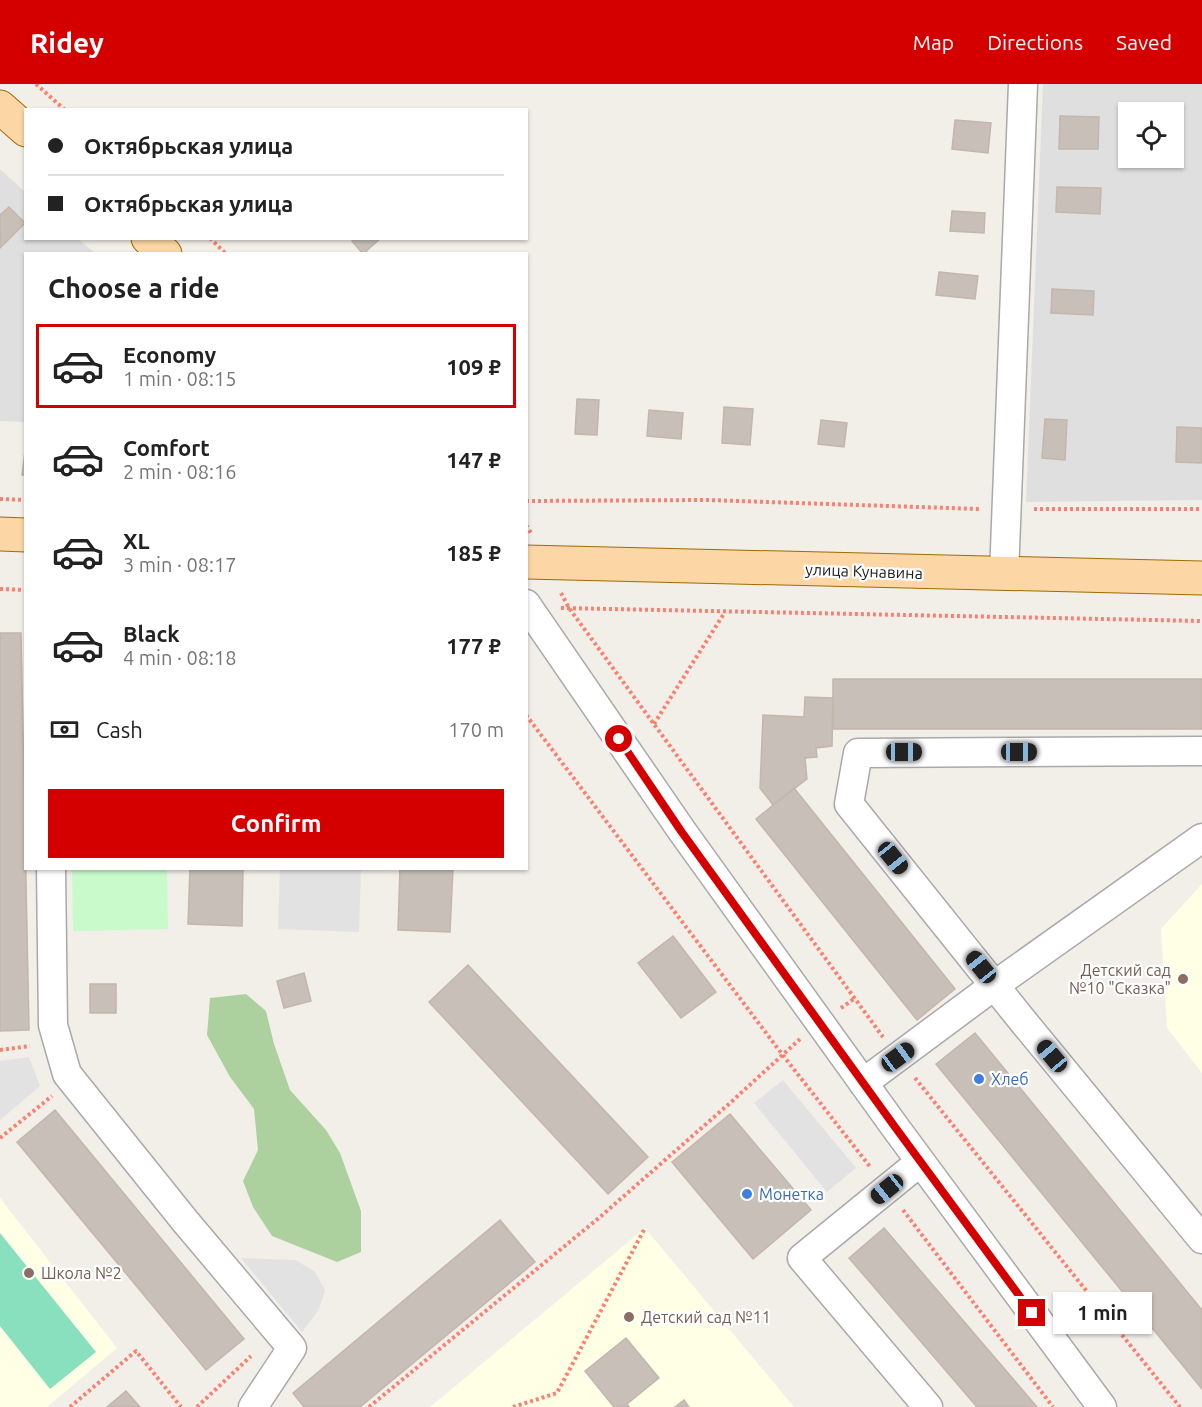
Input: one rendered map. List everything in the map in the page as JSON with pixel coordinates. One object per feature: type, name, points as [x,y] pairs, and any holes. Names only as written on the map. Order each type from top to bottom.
[{"type":"main road","points":[[0,108],[24,128]]},
{"type":"main road","points":[[150,240],[163,252]]},
{"type":"main road","points":[[0,534],[24,535]]},
{"type":"main road","name":"улица Кунавина","points":[[536,562],[1202,578]]},
{"type":"street","points":[[1004,574],[1023,84]]},
{"type":"street","points":[[528,606],[681,831],[920,1162],[1102,1407]]},
{"type":"street","points":[[1202,751],[858,753],[849,804],[1202,1239]]},
{"type":"street","points":[[863,1083],[1202,838]]},
{"type":"street","points":[[51,870],[53,1025],[67,1074],[185,1221],[292,1348],[253,1407]]},
{"type":"street","points":[[920,1162],[802,1258],[928,1407]]},
{"type":"path","points":[[36,84],[62,108]]},
{"type":"path","points":[[212,240],[224,252]]},
{"type":"path","points":[[0,499],[24,500]]},
{"type":"path","points":[[528,501],[707,500],[1006,509],[1202,509]]},
{"type":"path","points":[[528,532],[536,562],[898,1057],[1180,1407]]},
{"type":"path","points":[[0,589],[24,590]]},
{"type":"path","points":[[528,606],[1202,621]]},
{"type":"path","points":[[654,724],[725,611]]},
{"type":"path","points":[[528,718],[1053,1407]]},
{"type":"path","points":[[369,1407],[600,1217],[820,1022],[855,998]]},
{"type":"path","points":[[0,1050],[32,1045]]},
{"type":"path","points":[[0,1138],[59,1089]]},
{"type":"path","points":[[513,1407],[557,1393],[645,1228]]},
{"type":"path","points":[[70,1407],[136,1352],[181,1407]]},
{"type":"shaded area","points":[[1043,84],[1202,84],[1202,500],[1026,502]]},
{"type":"shaded area","points":[[0,169],[24,191],[24,240],[79,240],[94,252],[24,252],[24,422],[0,421]]},
{"type":"shaded area","points":[[280,870],[361,870],[359,932],[278,929]]},
{"type":"shaded area","name":"Детский сад №10 \"Сказка\"","points":[[1202,884],[1202,1073],[1167,1028],[1161,929]]},
{"type":"shaded area","points":[[29,1057],[40,1086],[0,1120],[0,1061]]},
{"type":"shaded area","points":[[783,1080],[856,1168],[827,1192],[754,1103]]},
{"type":"shaded area","name":"Школа №2","points":[[0,1198],[117,1348],[47,1407],[0,1407]]},
{"type":"shaded area","name":"Детский сад №11","points":[[645,1228],[794,1407],[430,1407]]},
{"type":"shaded area","points":[[241,1258],[296,1260],[315,1272],[325,1290],[318,1311],[302,1332]]},
{"type":"green space","points":[[72,870],[167,870],[168,929],[73,931]]},
{"type":"green space","points":[[246,994],[266,1011],[274,1044],[290,1090],[326,1130],[340,1153],[361,1211],[361,1252],[337,1262],[272,1236],[253,1207],[243,1181],[258,1150],[254,1109],[230,1077],[207,1035],[210,998]]},
{"type":"green space","points":[[0,1233],[96,1352],[50,1389],[0,1326]]},
{"type":"building","points":[[1060,116],[1099,117],[1098,149],[1059,149]]},
{"type":"building","points":[[955,120],[991,123],[988,153],[952,149]]},
{"type":"building","points":[[1057,187],[1101,188],[1100,214],[1056,212]]},
{"type":"building","points":[[9,207],[24,224],[0,248],[0,215]]},
{"type":"building","points":[[952,211],[985,213],[984,233],[950,231]]},
{"type":"building","points":[[379,240],[365,252],[361,252],[352,241]]},
{"type":"building","points":[[939,272],[978,276],[975,299],[936,295]]},
{"type":"building","points":[[1052,289],[1094,291],[1093,315],[1051,313]]},
{"type":"building","points":[[577,399],[599,400],[597,435],[575,434]]},
{"type":"building","points":[[724,407],[753,409],[750,445],[722,443]]},
{"type":"building","points":[[649,410],[683,413],[681,439],[647,436]]},
{"type":"building","points":[[1045,419],[1067,420],[1065,460],[1042,458]]},
{"type":"building","points":[[821,420],[847,423],[844,447],[818,444]]},
{"type":"building","points":[[1177,427],[1202,428],[1202,463],[1176,462]]},
{"type":"building","points":[[0,633],[21,633],[29,1030],[0,1031]]},
{"type":"building","points":[[833,679],[1202,679],[1202,729],[833,729]]},
{"type":"building","points":[[805,697],[833,698],[832,746],[816,748],[817,757],[805,758],[807,779],[773,805],[760,788],[763,715],[804,717]]},
{"type":"building","points":[[794,788],[955,989],[917,1020],[756,819]]},
{"type":"building","points":[[190,870],[243,870],[242,926],[188,924]]},
{"type":"building","points":[[400,870],[453,870],[450,932],[398,930]]},
{"type":"building","points":[[673,936],[716,992],[681,1018],[638,963]]},
{"type":"building","points":[[468,965],[648,1157],[608,1194],[429,1002]]},
{"type":"building","points":[[304,973],[311,1001],[284,1008],[277,981]]},
{"type":"building","points":[[90,984],[116,984],[116,1013],[90,1013]]},
{"type":"building","points":[[975,1033],[1202,1310],[1202,1389],[936,1064]]},
{"type":"building","points":[[55,1110],[244,1339],[206,1370],[17,1142]]},
{"type":"building","points":[[730,1114],[811,1210],[753,1259],[672,1162]]},
{"type":"building","points":[[500,1220],[535,1262],[360,1407],[304,1407],[293,1393]]},
{"type":"building","points":[[884,1228],[1037,1407],[977,1407],[849,1258]]},
{"type":"building","points":[[626,1338],[659,1378],[627,1404],[629,1407],[614,1407],[585,1371]]},
{"type":"building","points":[[126,1391],[140,1407],[107,1407]]},
{"type":"building","points":[[684,1400],[689,1407],[675,1407]]},
{"type":"place","name":"Детский сад №10 \"Сказка\"","points":[[1183,979]]},
{"type":"place","name":"Хлеб","points":[[979,1079]]},
{"type":"place","name":"Монетка","points":[[747,1194]]},
{"type":"place","name":"Школа №2","points":[[29,1273]]},
{"type":"place","name":"Детский сад №11","points":[[629,1317]]},
{"type":"route","points":[[619,739],[681,831],[1032,1313]]}]
